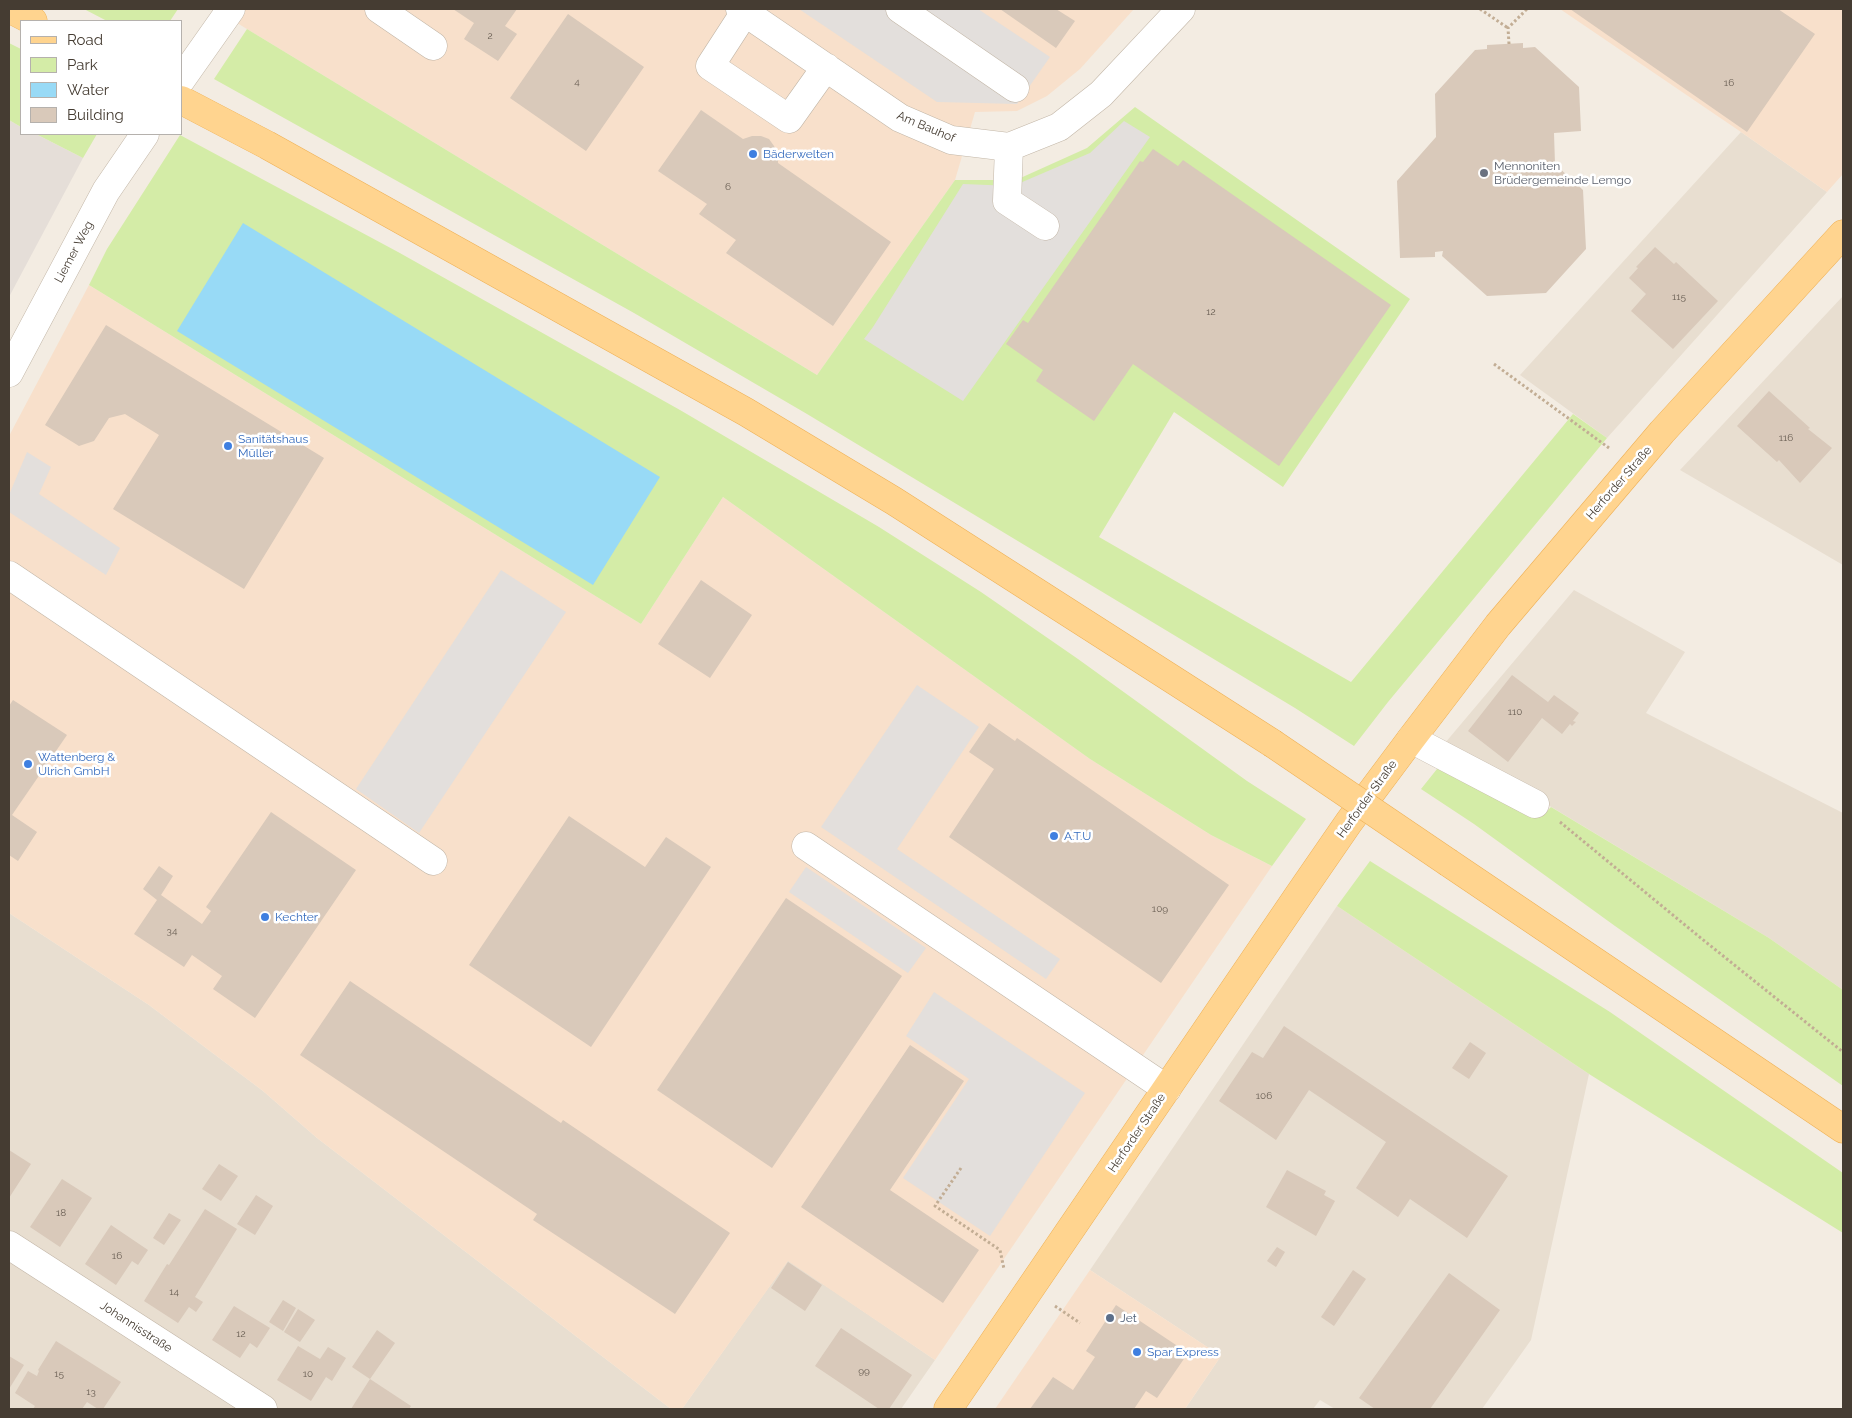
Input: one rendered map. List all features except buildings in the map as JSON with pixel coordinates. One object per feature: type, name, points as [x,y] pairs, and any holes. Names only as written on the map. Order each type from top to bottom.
[{"type":"main road","points":[[10,9],[31,20]]},
{"type":"main road","points":[[182,101],[268,145],[746,412],[894,501],[1272,743],[1843,1129]]},
{"type":"main road","name":"Herforder Straße","points":[[948,1409],[1349,822],[1411,739],[1498,625],[1633,466],[1843,234]]},
{"type":"street","points":[[182,79],[232,9]]},
{"type":"street","points":[[379,9],[433,46]]},
{"type":"street","points":[[903,9],[1015,88]]},
{"type":"street","name":"Am Bauhof","points":[[743,10],[900,118],[951,140],[1009,147],[1059,127],[1101,94],[1181,9]]},
{"type":"street","points":[[743,10],[710,66],[789,119],[826,67]]},
{"type":"street","name":"Liemer Weg","points":[[9,373],[106,191],[144,135]]},
{"type":"street","points":[[1009,147],[1007,201],[1045,226]]},
{"type":"street","points":[[9,575],[433,861]]},
{"type":"street","points":[[1411,739],[1535,804]]},
{"type":"street","points":[[806,846],[1167,1089]]},
{"type":"street","name":"Johannisstraße","points":[[9,1245],[263,1409]]},
{"type":"path","points":[[1480,9],[1508,28]]},
{"type":"path","points":[[1508,44],[1508,28],[1527,9]]},
{"type":"path","points":[[1494,364],[1633,466]]},
{"type":"path","points":[[1535,804],[1567,827],[1843,1052]]},
{"type":"path","points":[[961,1168],[935,1206],[1000,1250],[1004,1271],[1080,1323]]},
{"type":"shaded area","points":[[214,9],[1134,9],[1080,69],[1047,96],[1017,111],[975,112],[955,180],[817,375]]},
{"type":"shaded area","points":[[799,9],[978,9],[1050,57],[1017,104],[937,102]]},
{"type":"shaded area","points":[[1560,9],[1843,9],[1843,174],[1827,192]]},
{"type":"shaded area","points":[[9,120],[20,126],[20,135],[38,135],[83,158],[9,297]]},
{"type":"shaded area","points":[[1124,121],[1150,137],[963,401],[864,339],[963,184],[1013,186],[1090,153]]},
{"type":"shaded area","points":[[1741,132],[1827,192],[1607,438],[1520,375]]},
{"type":"shaded area","points":[[89,285],[641,624],[723,497],[1090,759],[1211,835],[1272,866],[935,1360],[788,1261],[682,1409],[671,1409],[317,1138],[263,1091],[149,1005],[9,913],[9,436]]},
{"type":"shaded area","points":[[1843,296],[1843,565],[1680,470]]},
{"type":"shaded area","points":[[27,452],[51,467],[39,494],[120,548],[106,575],[9,512],[9,495]]},
{"type":"shaded area","points":[[501,570],[566,612],[419,833],[356,789]]},
{"type":"shaded area","points":[[1574,590],[1685,652],[1646,713],[1843,813],[1843,990],[1769,938],[1445,743]]},
{"type":"shaded area","points":[[917,685],[979,727],[897,849],[1060,959],[1046,979],[821,827]]},
{"type":"shaded area","points":[[806,867],[926,948],[908,973],[789,892]]},
{"type":"shaded area","points":[[1337,906],[1589,1074],[1531,1340],[1482,1409],[1335,1409],[1320,1400],[1313,1409],[1185,1409],[1221,1356],[1090,1270]]},
{"type":"shaded area","points":[[9,913],[149,1005],[263,1091],[317,1138],[671,1409],[9,1409]]},
{"type":"shaded area","points":[[934,992],[1085,1093],[990,1236],[903,1178],[969,1079],[906,1036]]},
{"type":"shaded area","points":[[788,1260],[935,1360],[901,1409],[682,1409]]},
{"type":"shaded area","name":"Jet","points":[[1090,1270],[1221,1356],[1185,1409],[995,1409]]},
{"type":"green space","points":[[84,9],[178,9],[171,20],[105,20]]},
{"type":"green space","points":[[247,29],[817,375],[955,180],[1016,180],[1087,148],[1135,107],[1410,299],[1283,487],[1174,412],[1099,537],[1351,682],[1573,414],[1607,438],[1388,702],[1354,746],[1295,708],[807,414],[634,313],[214,79]]},
{"type":"green space","points":[[9,43],[20,48],[20,126],[9,120]]},
{"type":"green space","points":[[38,135],[96,135],[83,158]]},
{"type":"green space","points":[[180,135],[398,252],[680,410],[879,527],[981,592],[1078,659],[1247,781],[1306,819],[1272,866],[1211,835],[1090,759],[723,497],[641,624],[89,285],[107,249]]},
{"type":"green space","points":[[1441,764],[1542,816],[1551,807],[1769,938],[1843,990],[1843,1086],[1615,926],[1474,824],[1421,789]]},
{"type":"green space","points":[[1370,861],[1610,1012],[1843,1173],[1843,1233],[1589,1074],[1337,906]]},
{"type":"water","points":[[243,223],[660,477],[593,585],[177,331]]},
{"type":"place","name":"Bäderwelten","points":[[753,154]]},
{"type":"place","name":"Mennoniten Brüdergemeinde Lemgo","points":[[1484,173]]},
{"type":"place","name":"Sanitätshaus Müller","points":[[228,446]]},
{"type":"place","name":"Wattenberg & Ulrich GmbH","points":[[28,764]]},
{"type":"place","name":"A.T.U","points":[[1054,836]]},
{"type":"place","name":"Kechter","points":[[265,917]]},
{"type":"place","name":"Jet","points":[[1110,1318]]},
{"type":"place","name":"Spar Express","points":[[1137,1352]]}]
